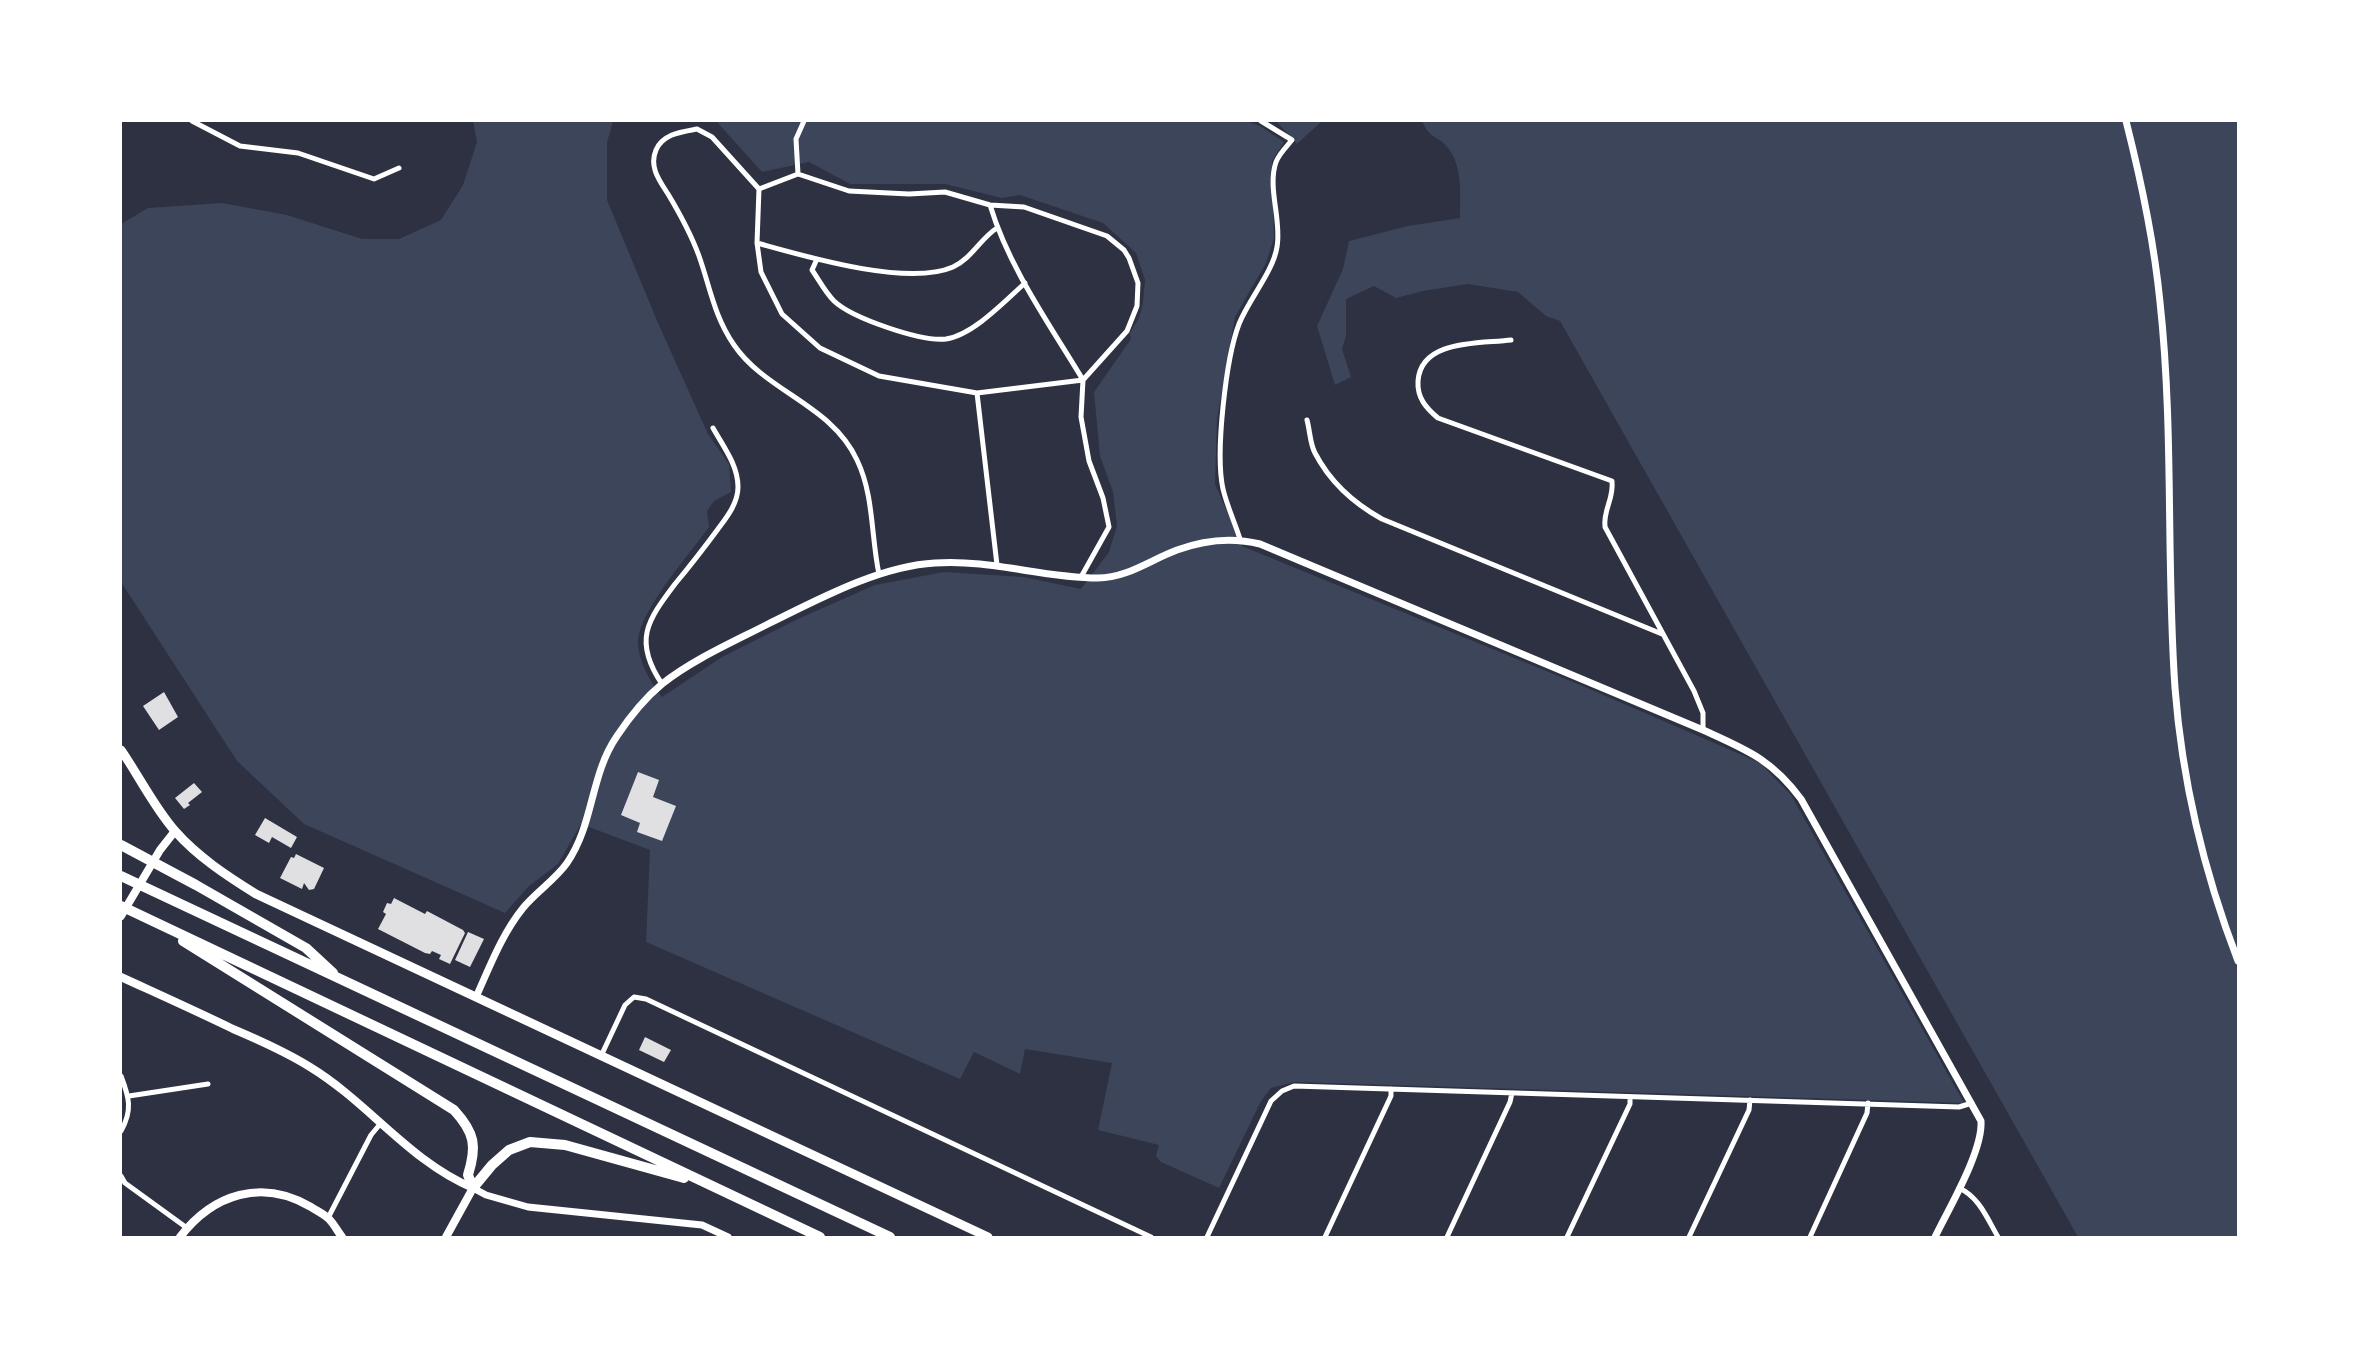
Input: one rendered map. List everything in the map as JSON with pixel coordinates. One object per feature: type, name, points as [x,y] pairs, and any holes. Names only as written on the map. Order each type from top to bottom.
[{"type":"highway","points":[[121,845],[306,948],[341,981]]},
{"type":"highway","points":[[121,876],[890,1237]]},
{"type":"highway","points":[[121,906],[820,1237]]},
{"type":"highway","points":[[145,917],[454,1110],[467,1124],[472,1136],[473,1157],[468,1175],[473,1188],[509,1150],[530,1142],[565,1145],[711,1186]]},
{"type":"main road","points":[[121,750],[175,831],[228,877],[256,894],[988,1237]]},
{"type":"main road","points":[[121,916],[160,850],[175,831]]},
{"type":"main road","points":[[121,977],[309,1066],[346,1092],[437,1171],[473,1188],[446,1237]]},
{"type":"main road","points":[[180,1237],[196,1218],[219,1202],[239,1194],[260,1192],[298,1200],[328,1218],[342,1237]]},
{"type":"street","points":[[192,121],[240,146],[298,152],[374,179],[398,168]]},
{"type":"street","points":[[798,174],[796,139],[804,121]]},
{"type":"street","points":[[1240,539],[1223,488],[1220,448],[1227,377],[1238,326],[1273,262],[1278,246],[1274,180],[1276,160],[1292,140],[1261,121]]},
{"type":"street","points":[[2126,121],[2154,255],[2161,305],[2168,431],[2172,631],[2179,723],[2203,849],[2238,961]]},
{"type":"street","points":[[760,189],[798,174],[849,191],[909,194],[945,192],[990,205],[1024,207],[1115,242],[1129,258],[1138,283],[1137,306],[1127,331],[1083,380],[977,393],[879,376],[820,348],[782,314],[761,272],[757,243],[760,189],[712,137],[697,129],[672,134],[661,142],[656,151],[654,173],[684,220],[699,257],[707,288],[734,345],[761,373],[816,411],[840,434],[857,460],[870,504],[879,575]]},
{"type":"street","points":[[990,205],[997,228],[1025,283],[1083,380],[1081,417],[1089,461],[1103,498],[1109,527],[1081,577]]},
{"type":"street","points":[[757,243],[817,260],[897,274],[925,273],[954,267],[974,250],[985,235],[997,228]]},
{"type":"street","points":[[817,260],[812,270],[835,302],[894,331],[925,338],[947,339],[983,321],[1025,283]]},
{"type":"street","points":[[1511,340],[1443,349],[1429,357],[1421,369],[1418,381],[1420,397],[1426,408],[1438,418],[1612,481],[1613,491],[1604,515],[1605,527],[1694,691],[1703,713],[1703,730]]},
{"type":"street","points":[[977,393],[997,565]]},
{"type":"street","points":[[1307,420],[1314,452],[1343,491],[1361,507],[1382,519],[1662,634]]},
{"type":"street","points":[[662,684],[650,662],[646,647],[649,623],[659,604],[727,517],[737,498],[737,475],[713,428]]},
{"type":"street","points":[[476,997],[507,930],[525,906],[567,863],[587,823],[595,781],[615,739],[629,719],[662,684],[719,648],[825,596],[879,575],[931,563],[968,561],[1102,578],[1128,573],[1177,550],[1208,542],[1240,539],[1703,730],[1752,752],[1786,778],[1801,799],[1981,1121],[1982,1132],[1975,1153],[1935,1237]]},
{"type":"street","points":[[601,1056],[625,1005],[634,997],[646,999],[1151,1237]]},
{"type":"street","points":[[121,1076],[129,1097],[127,1119],[121,1131]]},
{"type":"street","points":[[129,1097],[208,1084]]},
{"type":"street","points":[[1207,1237],[1271,1101],[1282,1091],[1294,1087],[1959,1107],[1972,1103]]},
{"type":"street","points":[[1325,1237],[1391,1096],[1391,1089]]},
{"type":"street","points":[[1447,1237],[1510,1102],[1511,1093]]},
{"type":"street","points":[[1567,1237],[1630,1104],[1630,1097]]},
{"type":"street","points":[[1689,1237],[1749,1110],[1750,1100]]},
{"type":"street","points":[[1810,1237],[1867,1113],[1868,1103]]},
{"type":"street","points":[[328,1218],[371,1135],[381,1123]]},
{"type":"street","points":[[121,1176],[125,1183],[187,1228]]},
{"type":"street","points":[[473,1188],[486,1195],[528,1207],[702,1225],[728,1237]]},
{"type":"street","points":[[1959,1188],[1971,1193],[1998,1237]]},
{"type":"shaded area","points":[[473,121],[613,121],[607,143],[607,200],[708,434],[729,464],[731,492],[714,501],[707,511],[709,527],[655,600],[640,630],[638,643],[643,665],[662,697],[722,657],[875,585],[944,572],[1024,577],[1081,589],[1109,552],[1117,526],[1113,492],[1100,456],[1094,392],[1131,339],[1130,333],[1139,318],[1143,303],[1145,280],[1136,253],[1103,223],[1020,195],[1002,198],[945,184],[850,184],[809,162],[762,172],[716,121],[1246,121],[1260,126],[1284,142],[1272,161],[1274,238],[1266,263],[1235,317],[1217,419],[1215,484],[1242,546],[1585,687],[1760,763],[1791,795],[1964,1103],[1294,1082],[1271,1088],[1261,1101],[1219,1188],[1161,1162],[1156,1156],[1159,1145],[1098,1130],[1112,1063],[1025,1049],[1020,1074],[974,1052],[960,1079],[646,942],[650,850],[581,824],[558,864],[529,886],[505,913],[304,824],[237,761],[121,582],[121,224],[148,208],[222,203],[287,215],[362,239],[399,239],[441,220],[463,185],[477,142]]},
{"type":"shaded area","points":[[1276,121],[1322,121],[1297,144]]},
{"type":"shaded area","points":[[1422,121],[2238,121],[2238,1237],[2078,1237],[1560,321],[1546,316],[1518,292],[1468,284],[1396,298],[1374,286],[1346,299],[1346,336],[1342,349],[1351,377],[1335,385],[1317,326],[1343,269],[1349,241],[1408,226],[1460,218],[1460,182],[1453,156],[1441,141],[1428,131]]},
{"type":"building","points":[[164,692],[178,717],[159,730],[143,706]]},
{"type":"building","points":[[638,772],[659,780],[653,797],[676,806],[662,841],[637,832],[640,823],[621,815]]},
{"type":"building","points":[[194,783],[202,792],[184,809],[175,798]]},
{"type":"building","points":[[265,818],[297,837],[291,848],[272,837],[269,843],[255,835]]},
{"type":"building","points":[[296,854],[324,868],[314,889],[309,890],[304,883],[302,889],[280,878],[291,857],[294,858]]},
{"type":"building","points":[[394,898],[463,930],[465,933],[450,964],[439,959],[441,955],[432,951],[430,954],[425,953],[378,929],[386,914],[383,912],[387,903],[391,904]]},
{"type":"building","points":[[468,932],[484,939],[470,967],[455,960]]},
{"type":"building","points":[[645,1037],[671,1050],[664,1062],[639,1050]]}]
